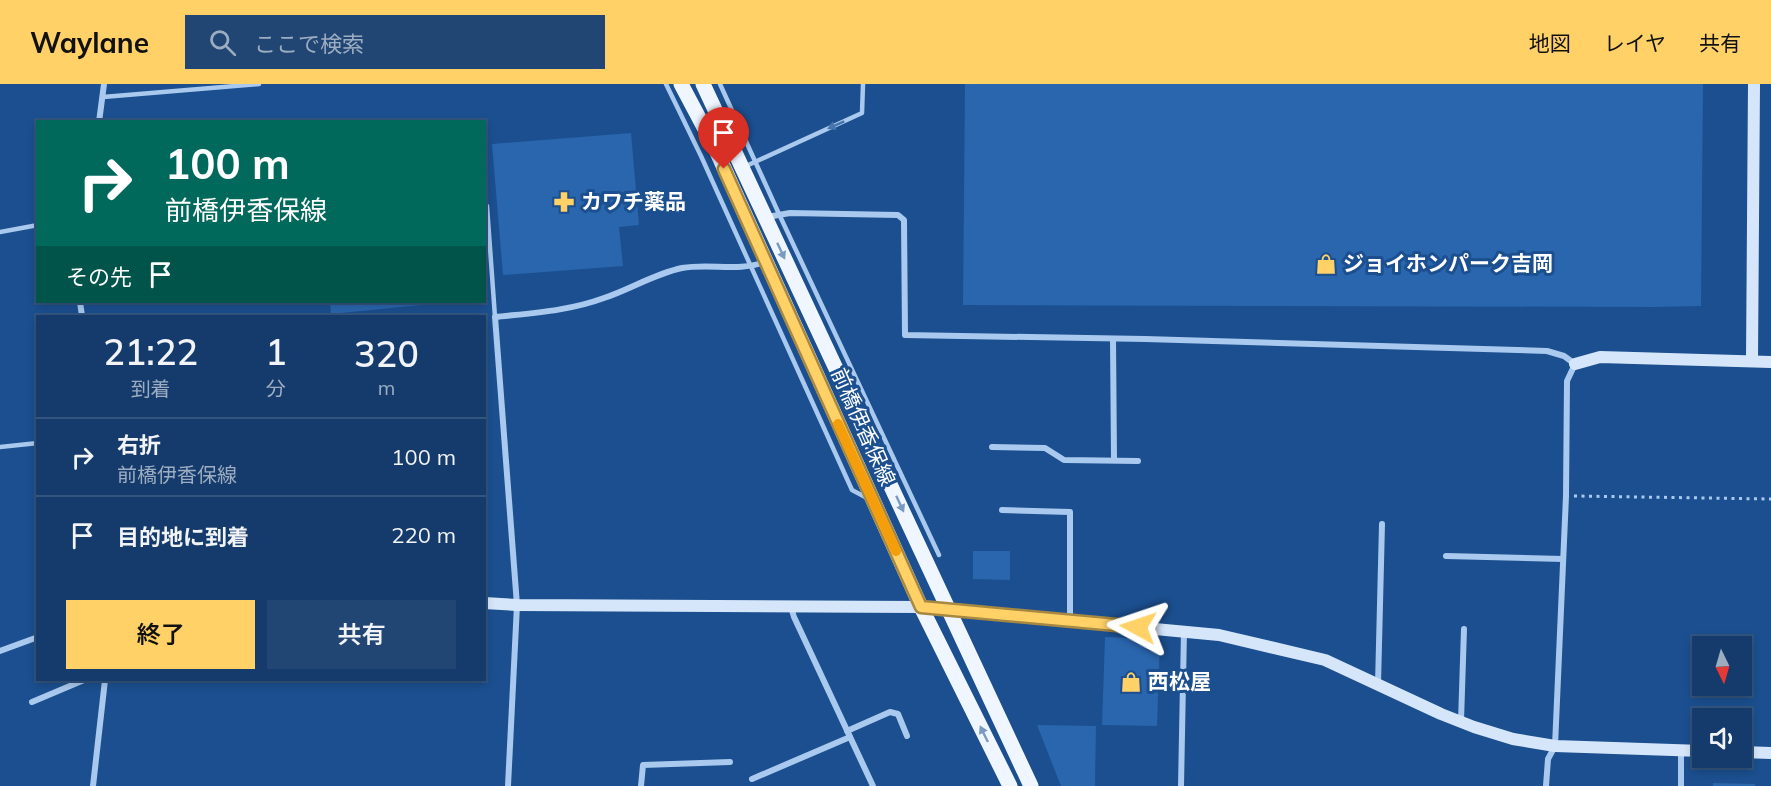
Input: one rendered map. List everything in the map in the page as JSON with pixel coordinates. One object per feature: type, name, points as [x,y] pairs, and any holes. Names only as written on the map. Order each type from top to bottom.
[{"type":"main road","name":"前橋伊香保線","points":[[681,84],[709,153],[766,261],[782,315],[874,503],[921,607],[1010,786]]},
{"type":"main road","name":"前橋伊香保線","points":[[703,84],[748,165],[895,478],[949,610],[1031,786]]},
{"type":"street","points":[[99,120],[104,84]]},
{"type":"street","points":[[1752,361],[1754,84]]},
{"type":"street","points":[[772,216],[898,215],[904,220],[905,335],[1547,351],[1564,356],[1575,364]]},
{"type":"street","points":[[508,786],[517,605],[495,316],[567,309],[605,298],[660,274],[685,268],[751,267],[766,261]]},
{"type":"street","points":[[1113,339],[1114,459]]},
{"type":"street","points":[[1546,786],[1548,759],[1555,746],[1566,496],[1567,381],[1575,364],[1599,357],[1771,362]]},
{"type":"street","points":[[992,447],[1045,448],[1064,460],[1138,461]]},
{"type":"street","points":[[1002,510],[1070,512],[1070,621]]},
{"type":"street","points":[[1378,684],[1382,524]]},
{"type":"street","points":[[1446,556],[1563,559]]},
{"type":"street","points":[[486,603],[921,607],[1219,635],[1325,660],[1474,728],[1514,739],[1555,746],[1692,751]]},
{"type":"street","points":[[791,606],[794,617],[873,786]]},
{"type":"street","points":[[1461,721],[1464,629]]},
{"type":"street","points":[[1181,786],[1184,631]]},
{"type":"street","points":[[0,651],[36,638]]},
{"type":"street","points":[[32,702],[82,681]]},
{"type":"street","points":[[93,786],[105,681]]},
{"type":"street","points":[[752,779],[849,734],[890,712],[898,714],[908,736]]},
{"type":"street","points":[[1681,750],[1681,786]]},
{"type":"street","points":[[1752,752],[1771,753]]},
{"type":"street","points":[[640,786],[643,765],[730,762]]},
{"type":"lane","points":[[103,97],[259,84]]},
{"type":"lane","points":[[666,84],[709,153],[751,267],[782,315]]},
{"type":"lane","points":[[720,84],[748,165],[862,113],[863,84]]},
{"type":"lane","points":[[486,206],[495,316]]},
{"type":"lane","points":[[0,232],[36,225]]},
{"type":"lane","points":[[0,447],[36,443]]},
{"type":"lane","points":[[895,478],[939,555]]},
{"type":"path","points":[[1566,496],[1771,499]]},
{"type":"building","name":"ジョイホンパーク吉岡","points":[[965,84],[1703,84],[1701,306],[963,305]]},
{"type":"building","points":[[631,133],[639,225],[619,227],[623,266],[503,275],[492,144]]},
{"type":"building","points":[[330,303],[441,303],[331,314]]},
{"type":"building","points":[[973,551],[1010,551],[1010,580],[973,579]]},
{"type":"building","name":"西松屋","points":[[1105,637],[1160,639],[1157,726],[1102,725]]},
{"type":"building","points":[[1037,725],[1096,726],[1095,786],[1061,786]]},
{"type":"building","points":[[1713,783],[1755,784],[1755,786],[1713,786]]},
{"type":"slow traffic","points":[[838,424],[896,551]]},
{"type":"place","name":"カワチ薬品","points":[[564,202]]},
{"type":"place","name":"ジョイホンパーク吉岡","points":[[1326,264]]},
{"type":"place","name":"西松屋","points":[[1131,682]]},
{"type":"route","points":[[724,169],[921,607],[1138,627]]}]
